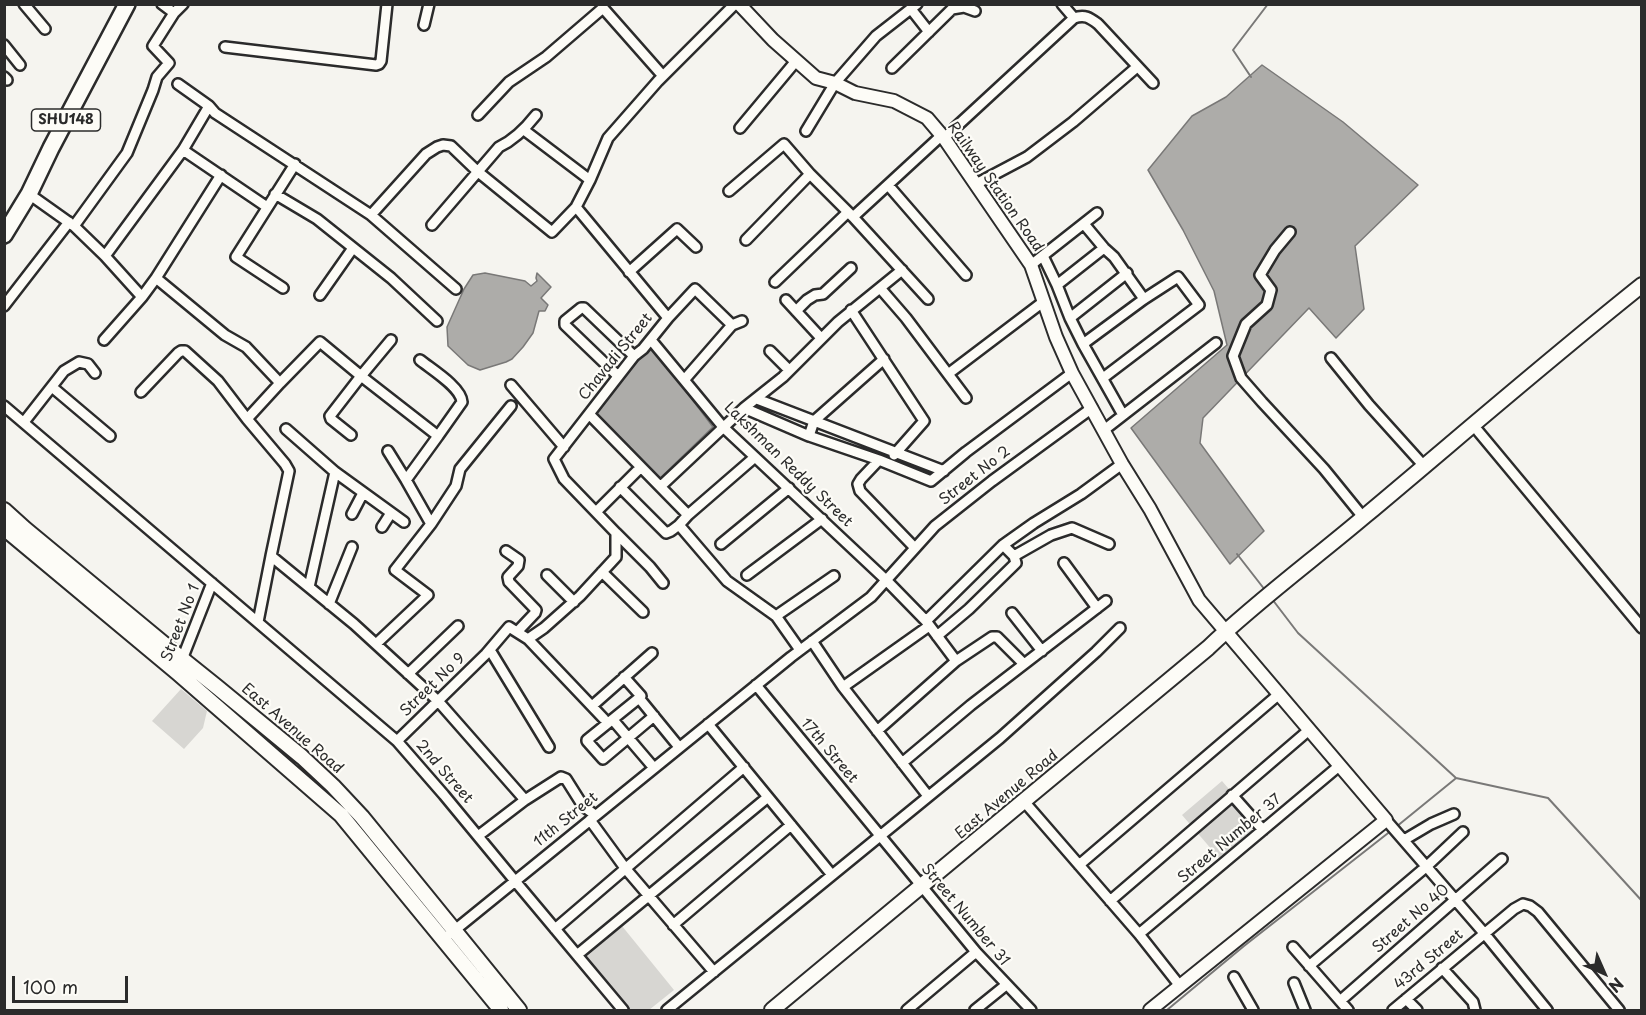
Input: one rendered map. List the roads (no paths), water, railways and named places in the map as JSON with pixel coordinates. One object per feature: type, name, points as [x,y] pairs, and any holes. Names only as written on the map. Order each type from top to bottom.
[{"type":"main road","name":"SHU148","points":[[4,218],[21,190],[116,4]]},
{"type":"main road","name":"SHU148","points":[[4,235],[29,194],[127,4]]},
{"type":"main road","points":[[1285,587],[1641,285]]},
{"type":"main road","points":[[1285,587],[1424,466],[1475,428],[1641,294]]},
{"type":"main road","name":"East Avenue Road","points":[[4,510],[294,750],[333,786],[362,817],[519,1011]]},
{"type":"main road","points":[[4,528],[178,673],[341,815],[501,1011]]},
{"type":"main road","name":"East Avenue Road","points":[[924,889],[1028,806],[1285,587]]},
{"type":"main road","name":"East Avenue Road","points":[[780,1010],[1208,648],[1227,635]]},
{"type":"street","points":[[24,4],[45,29]]},
{"type":"street","points":[[162,4],[174,13]]},
{"type":"street","points":[[4,306],[127,153],[157,77],[169,63],[153,46],[174,13],[183,4]]},
{"type":"street","points":[[225,47],[380,64],[387,4]]},
{"type":"street","points":[[424,25],[429,4]]},
{"type":"street","points":[[371,215],[426,154],[443,145],[451,146],[477,171],[552,232],[576,207],[608,138],[663,76],[737,4]]},
{"type":"street","name":"Railway Station Road","points":[[737,4],[796,62],[816,78],[835,83],[855,93],[894,102],[927,118],[943,137],[1031,265],[1056,337],[1072,373],[1122,464],[1150,509],[1198,600],[1388,823]]},
{"type":"street","points":[[1062,4],[1074,18]]},
{"type":"street","points":[[806,131],[835,83],[876,36],[914,7],[930,32]]},
{"type":"street","points":[[892,68],[952,9],[964,7],[975,11]]},
{"type":"street","points":[[478,115],[509,82],[546,57],[603,8],[663,76]]},
{"type":"street","points":[[776,282],[850,214],[888,185],[943,137],[1074,18],[1081,15],[1090,18],[1153,83]]},
{"type":"street","points":[[4,45],[20,65]]},
{"type":"street","points":[[740,128],[796,62]]},
{"type":"street","points":[[976,184],[1028,157],[1137,67]]},
{"type":"street","points":[[178,84],[209,106],[215,113],[371,215],[456,289]]},
{"type":"street","points":[[105,256],[183,150],[209,106]]},
{"type":"street","points":[[432,225],[499,147],[524,130],[536,116]]},
{"type":"street","points":[[524,130],[590,180]]},
{"type":"street","points":[[729,191],[784,144],[928,299]]},
{"type":"street","points":[[183,150],[267,207]]},
{"type":"street","points":[[283,288],[236,257],[295,164]]},
{"type":"street","points":[[746,240],[810,174]]},
{"type":"street","points":[[104,340],[156,279],[221,175]]},
{"type":"street","points":[[888,185],[966,275]]},
{"type":"street","points":[[29,194],[72,224],[142,297]]},
{"type":"street","points":[[275,194],[317,219],[391,278],[436,321]]},
{"type":"street","name":"Chavadi Street","points":[[564,447],[634,356],[643,349],[668,318],[576,207]]},
{"type":"street","points":[[1031,265],[1097,213]]},
{"type":"street","points":[[1084,224],[1127,273],[1144,299]]},
{"type":"street","points":[[629,272],[677,228],[696,247]]},
{"type":"street","points":[[1290,232],[1275,250],[1260,275],[1271,290],[1267,305],[1246,324],[1233,356],[1241,378],[1324,469],[1363,518]]},
{"type":"street","points":[[320,295],[353,248]]},
{"type":"street","points":[[1057,285],[1104,248]]},
{"type":"street","points":[[1044,256],[1070,318],[1123,415]]},
{"type":"street","points":[[796,311],[807,300],[815,295],[823,294],[851,268]]},
{"type":"street","points":[[661,486],[723,427],[789,370],[851,310],[902,270]]},
{"type":"street","points":[[1070,318],[1127,273]]},
{"type":"street","points":[[1083,344],[1178,277],[1199,305],[1103,378]]},
{"type":"street","points":[[156,279],[225,335],[246,347],[280,383]]},
{"type":"street","points":[[879,288],[906,318],[966,398]]},
{"type":"street","points":[[668,318],[695,290],[732,325]]},
{"type":"street","points":[[786,300],[821,338]]},
{"type":"street","points":[[948,374],[1044,302]]},
{"type":"street","points":[[618,376],[565,325],[565,321],[584,308],[634,356]]},
{"type":"street","points":[[851,310],[924,420],[896,452],[861,479],[858,484],[860,491],[915,548]]},
{"type":"street","points":[[685,380],[732,325],[742,321]]},
{"type":"street","points":[[351,435],[330,416],[390,340]]},
{"type":"street","name":"Lakshman Reddy Street","points":[[651,340],[723,427],[886,580],[927,623],[957,661]]},
{"type":"street","points":[[247,419],[320,342],[438,436]]},
{"type":"street","points":[[1104,430],[1216,343]]},
{"type":"street","points":[[141,392],[178,353],[185,351],[218,381],[289,471],[258,622]]},
{"type":"street","points":[[770,351],[789,370]]},
{"type":"street","points":[[1331,358],[1369,405],[1424,466]]},
{"type":"street","points":[[809,436],[814,421],[884,359]]},
{"type":"street","points":[[406,480],[462,402],[462,397],[456,388],[420,360]]},
{"type":"street","points":[[24,422],[64,371],[79,362],[88,364],[95,373]]},
{"type":"street","points":[[744,408],[809,436],[931,481],[1072,373]]},
{"type":"street","points":[[511,385],[564,447],[555,459],[564,479],[663,583]]},
{"type":"street","points":[[52,387],[110,436]]},
{"type":"street","points":[[757,399],[944,471]]},
{"type":"street","name":"2nd Street","points":[[4,406],[397,741],[623,1011]]},
{"type":"street","points":[[376,644],[428,595],[395,570],[431,524],[456,486],[460,469],[511,406]]},
{"type":"street","name":"Street No 2","points":[[800,650],[871,597],[936,526],[1092,408]]},
{"type":"street","points":[[589,414],[688,515]]},
{"type":"street","points":[[1475,428],[1641,628]]},
{"type":"street","points":[[286,429],[335,472],[404,522]]},
{"type":"street","points":[[388,451],[431,524]]},
{"type":"street","points":[[620,487],[666,532],[672,531],[755,457]]},
{"type":"street","points":[[843,687],[927,623],[1003,545],[1122,464]]},
{"type":"street","points":[[596,512],[641,467]]},
{"type":"street","points":[[309,587],[335,472]]},
{"type":"street","points":[[721,544],[789,488]]},
{"type":"street","points":[[352,514],[363,493]]},
{"type":"street","points":[[382,527],[391,513]]},
{"type":"street","points":[[747,575],[822,519]]},
{"type":"street","points":[[679,525],[727,581],[776,616],[800,650]]},
{"type":"street","points":[[1014,556],[1051,535],[1072,528],[1109,544]]},
{"type":"street","points":[[528,639],[573,602],[616,557],[616,533]]},
{"type":"street","points":[[937,636],[969,609],[1016,563],[1014,556],[1003,545]]},
{"type":"street","points":[[329,604],[352,547]]},
{"type":"street","points":[[506,551],[519,560],[518,566],[508,577],[508,582],[536,610],[517,632],[528,639],[592,706],[628,738],[654,768]]},
{"type":"street","points":[[271,556],[376,644],[438,701],[525,800]]},
{"type":"street","points":[[1064,563],[1096,608]]},
{"type":"street","points":[[602,572],[643,612]]},
{"type":"street","points":[[547,575],[573,602]]},
{"type":"street","points":[[776,616],[834,576]]},
{"type":"street","name":"Street No 1","points":[[178,673],[212,583]]},
{"type":"street","points":[[902,763],[971,705],[1106,600]]},
{"type":"street","points":[[1012,613],[1042,651]]},
{"type":"street","points":[[408,674],[458,626]]},
{"type":"street","name":"Street No 9","points":[[397,741],[490,650],[508,627],[517,632]]},
{"type":"street","points":[[667,1011],[1000,738],[1120,628]]},
{"type":"street","points":[[877,730],[957,661],[992,637],[1002,642],[1024,664]]},
{"type":"street","points":[[812,641],[843,687],[928,796]]},
{"type":"street","points":[[490,650],[549,747]]},
{"type":"street","name":"11th Street","points":[[442,940],[800,650]]},
{"type":"street","points":[[592,706],[652,653]]},
{"type":"street","points":[[624,677],[641,696]]},
{"type":"street","name":"17th Street","points":[[756,685],[880,835]]},
{"type":"street","points":[[1079,865],[1278,695]]},
{"type":"street","points":[[654,716],[602,759],[587,740],[639,698],[654,716],[679,747]]},
{"type":"street","points":[[708,724],[832,875]]},
{"type":"street","points":[[1110,901],[1309,730]]},
{"type":"street","name":"Street Number 37","points":[[1139,934],[1340,766]]},
{"type":"street","points":[[555,929],[744,767]]},
{"type":"street","points":[[478,836],[525,800],[561,777],[566,778],[625,868],[714,972]]},
{"type":"street","points":[[1232,795],[1263,830]]},
{"type":"street","points":[[577,955],[768,797]]},
{"type":"street","points":[[1028,806],[1139,934],[1180,987]]},
{"type":"street","points":[[1405,842],[1454,814]]},
{"type":"street","points":[[1150,1011],[1388,823],[1484,933],[1547,1011]]},
{"type":"street","points":[[673,926],[791,825]]},
{"type":"street","points":[[1309,966],[1463,832]]},
{"type":"street","name":"Street Number 31","points":[[880,835],[976,952],[1030,1011]]},
{"type":"street","name":"Street No 40","points":[[1340,1001],[1503,859]]},
{"type":"street","name":"43rd Street","points":[[1393,1011],[1484,933],[1523,904],[1538,912],[1619,1011]]},
{"type":"street","points":[[1293,947],[1348,1011]]},
{"type":"street","points":[[907,1011],[976,952]]},
{"type":"street","points":[[1442,968],[1473,1002],[1475,1011]]},
{"type":"street","points":[[1234,977],[1253,1011]]},
{"type":"street","points":[[1294,983],[1305,1011]]},
{"type":"street","points":[[975,1011],[1006,985]]},
{"type":"street","points":[[1406,999],[1417,1011]]},
{"type":"waterway","points":[[1251,77],[1233,50],[1268,4]]},
{"type":"waterway","points":[[1237,554],[1265,590]]},
{"type":"waterway","points":[[1272,599],[1298,633],[1456,778],[1548,798],[1642,901]]},
{"type":"waterway","points":[[1396,827],[1455,779]]},
{"type":"waterway","points":[[1167,1010],[1244,946],[1392,830]]}]
